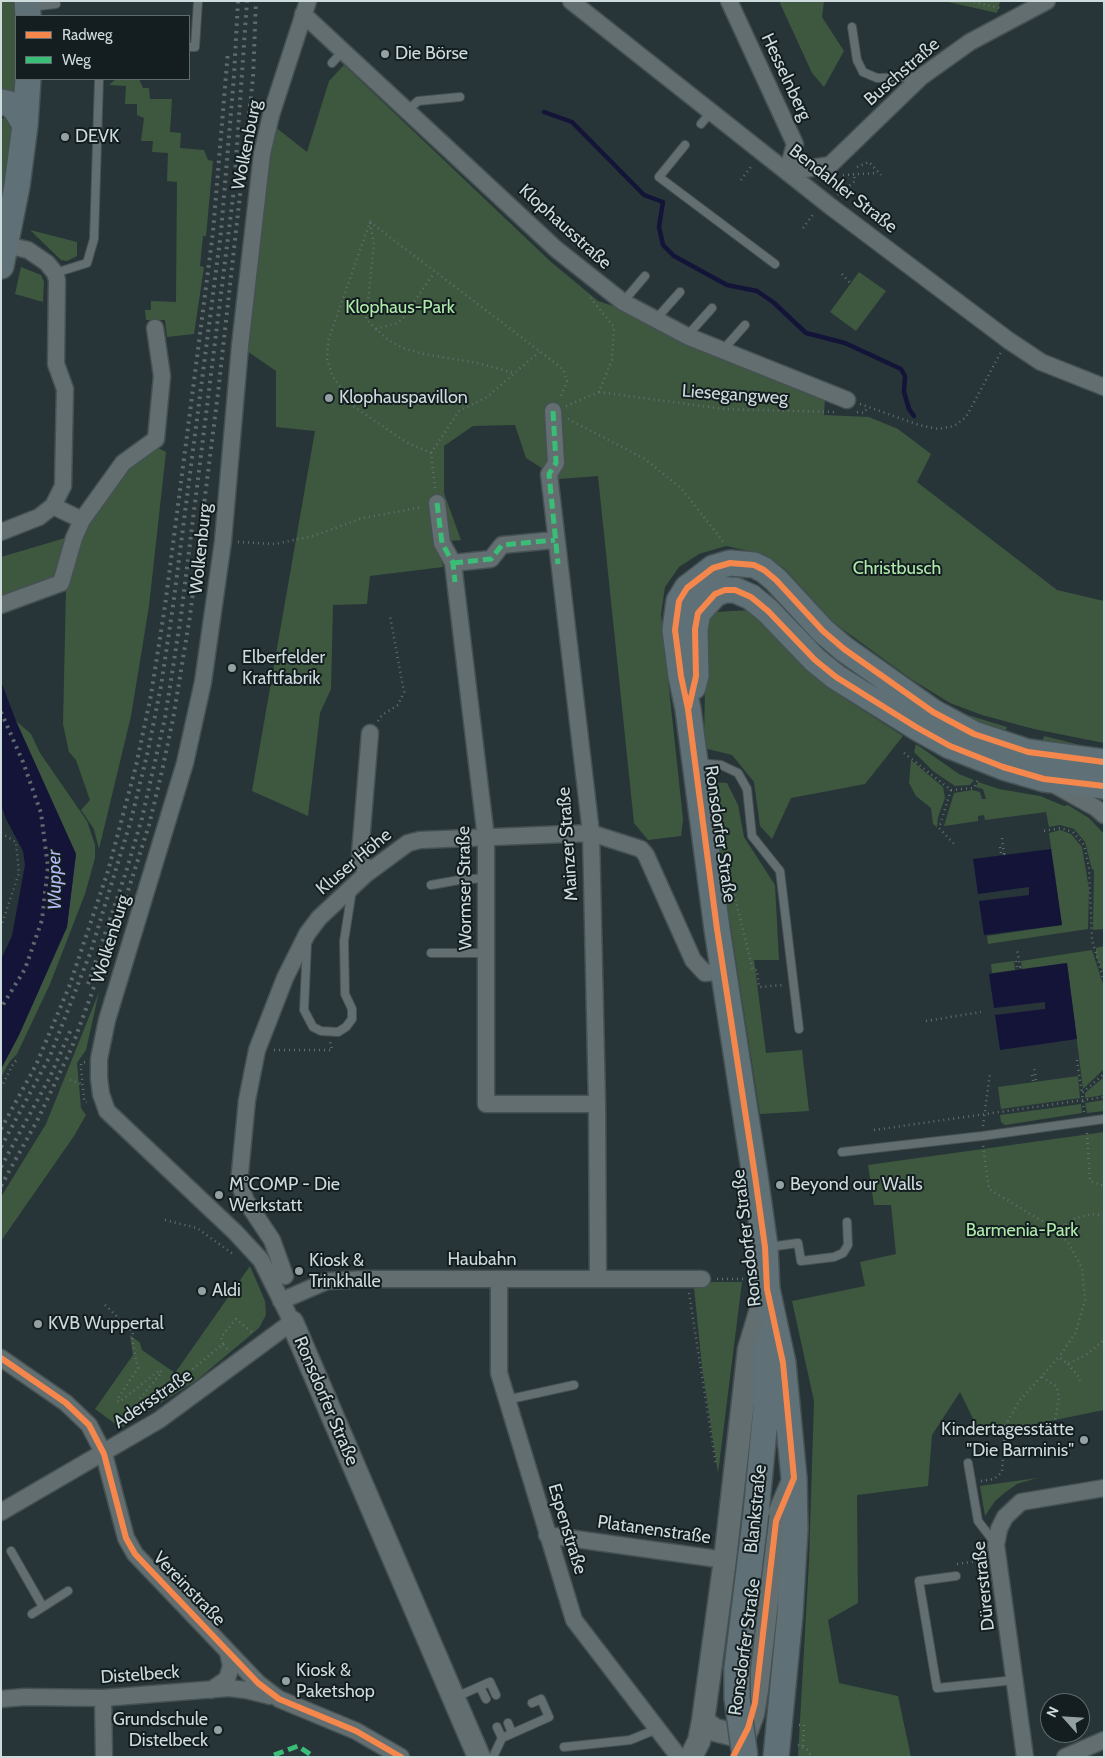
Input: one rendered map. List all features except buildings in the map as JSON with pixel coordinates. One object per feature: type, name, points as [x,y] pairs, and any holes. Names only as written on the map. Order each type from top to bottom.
[{"type":"main road","points":[[4,255],[25,125],[28,80]]},
{"type":"main road","points":[[4,105],[16,110],[25,125]]},
{"type":"main road","name":"Ronsdorfer Straße","points":[[772,1321],[756,1284],[765,1247],[724,971],[696,763],[681,676],[675,630],[676,610],[679,601],[687,588],[697,578],[713,568],[730,564],[754,565],[764,570],[776,580],[824,632],[844,649],[933,712],[974,734],[1028,752],[1104,762]]},
{"type":"main road","name":"Ronsdorfer Straße","points":[[688,709],[696,676],[695,629],[698,614],[715,594],[725,590],[735,590],[752,597],[768,611],[814,660],[836,677],[916,728],[975,757],[1044,779],[1104,786]]},
{"type":"main road","name":"Blankstraße","points":[[746,1757],[737,1698],[737,1668],[756,1513],[766,1409],[766,1354],[772,1321]]},
{"type":"main road","name":"Ronsdorfer Straße","points":[[766,1354],[794,1478]]},
{"type":"main road","name":"Blankstraße","points":[[776,1757],[790,1614],[795,1529],[794,1478]]},
{"type":"street","name":"Bendahler Straße","points":[[571,1],[706,118],[787,172],[1008,340],[1041,362],[1104,387]]},
{"type":"street","name":"Hesselnberg","points":[[729,1],[794,144],[787,172]]},
{"type":"street","name":"Buschstraße","points":[[787,172],[830,165],[922,77],[970,42],[1046,1]]},
{"type":"street","name":"Klophausstraße","points":[[306,8],[344,50],[556,249],[623,302],[655,321],[846,408]]},
{"type":"street","name":"Wolkenburg","points":[[101,1094],[99,1059],[107,1020],[187,754],[214,617],[224,541],[240,346],[262,154],[271,115],[306,8]]},
{"type":"street","points":[[1,532],[39,517],[53,506],[62,486],[65,389],[56,364],[57,280],[54,273],[47,263],[28,250],[4,255]]},
{"type":"street","points":[[1,605],[61,583],[74,538],[82,520],[123,463],[156,439],[162,376],[155,328]]},
{"type":"street","name":"Mainzer Straße","points":[[553,411],[556,463],[549,474],[555,540],[591,833],[597,1104],[598,1279]]},
{"type":"street","name":"Wormser Straße","points":[[437,503],[442,542],[453,562],[486,838],[486,1104],[597,1104]]},
{"type":"street","points":[[53,506],[82,520]]},
{"type":"street","points":[[453,562],[491,559],[502,545],[555,540]]},
{"type":"street","points":[[366,874],[360,854],[370,733]]},
{"type":"street","points":[[1044,779],[1096,808],[1104,815]]},
{"type":"street","name":"Kluser Höhe","points":[[285,1276],[272,1240],[246,1201],[239,1183],[247,1100],[257,1050],[274,993],[307,934],[319,918],[366,874],[408,843],[420,840],[591,833],[641,849],[646,855],[693,960],[705,973],[724,971]]},
{"type":"street","name":"Ronsdorfer Straße","points":[[101,1094],[107,1111],[252,1249],[261,1260],[292,1322],[479,1757]]},
{"type":"street","name":"Haubahn","points":[[281,1301],[327,1281],[367,1279],[694,1279]]},
{"type":"street","name":"Espenstraße","points":[[499,1280],[500,1373],[506,1400],[574,1620],[679,1757]]},
{"type":"street","name":"Ronsdorfer Straße","points":[[691,1757],[699,1741],[703,1721],[725,1560],[766,1354],[756,1284]]},
{"type":"street","name":"Adersstraße","points":[[1,1512],[104,1454],[159,1420],[235,1358],[292,1322]]},
{"type":"street","name":"Vereinstraße","points":[[1,1358],[78,1412],[93,1432],[104,1454],[126,1538],[135,1554],[258,1684],[279,1699],[356,1731],[401,1757]]},
{"type":"street","name":"Ronsdorfer Straße","points":[[733,1757],[748,1728],[758,1690],[776,1521],[794,1478]]},
{"type":"street","name":"Dürerstraße","points":[[1025,1757],[1016,1680],[996,1545],[1001,1523],[1012,1509],[1022,1502],[1104,1488]]},
{"type":"street","name":"Platanenstraße","points":[[547,1535],[725,1560]]},
{"type":"street","name":"Vereinstraße","points":[[211,1690],[227,1679],[231,1666],[228,1652]]},
{"type":"street","name":"Distelbeck","points":[[1,1699],[24,1697],[103,1698],[211,1690],[246,1690],[279,1699]]},
{"type":"street","points":[[103,1698],[104,1757]]},
{"type":"street","name":"Ronsdorfer Straße","points":[[703,1721],[715,1730],[731,1734],[748,1728]]},
{"type":"street","points":[[1065,1757],[1104,1740]]},
{"type":"lane","points":[[190,47],[195,47],[198,1]]},
{"type":"lane","points":[[28,8],[56,4]]},
{"type":"lane","points":[[852,27],[857,60],[863,72],[877,78],[922,77]]},
{"type":"lane","points":[[332,63],[344,50]]},
{"type":"lane","points":[[54,273],[86,263],[94,240],[99,80]]},
{"type":"lane","points":[[408,110],[418,101],[460,96]]},
{"type":"lane","points":[[685,145],[660,177],[775,264]]},
{"type":"lane","points":[[623,302],[645,276]]},
{"type":"lane","points":[[655,321],[680,292]]},
{"type":"lane","points":[[687,336],[712,308]]},
{"type":"lane","points":[[722,351],[745,325]]},
{"type":"lane","points":[[696,763],[721,765],[738,773],[747,788],[752,836],[780,871],[799,1029]]},
{"type":"lane","points":[[431,885],[486,878]]},
{"type":"lane","points":[[307,934],[304,1010],[314,1027],[327,1032],[338,1032],[346,1027],[352,1019],[352,1010],[345,994],[344,950],[352,888]]},
{"type":"lane","points":[[431,953],[486,953]]},
{"type":"lane","points":[[842,1152],[982,1136],[1104,1119]]},
{"type":"lane","points":[[765,1247],[798,1243],[800,1261],[834,1257],[843,1254],[848,1245],[846,1222]]},
{"type":"lane","points":[[506,1400],[574,1385]]},
{"type":"lane","points":[[968,1463],[978,1521],[996,1545]]},
{"type":"lane","points":[[11,1551],[43,1607]]},
{"type":"lane","points":[[956,1576],[919,1581],[936,1688],[1016,1680]]},
{"type":"lane","points":[[32,1614],[68,1591]]},
{"type":"lane","points":[[455,1698],[490,1682],[496,1695]]},
{"type":"lane","points":[[480,1687],[486,1699]]},
{"type":"lane","points":[[493,1757],[502,1738],[548,1717],[541,1699],[532,1703]]},
{"type":"lane","points":[[508,1723],[512,1733]]},
{"type":"lane","points":[[498,1727],[502,1738]]},
{"type":"lane","points":[[564,1747],[630,1740],[658,1729]]},
{"type":"path","points":[[969,1],[1012,11],[1019,17]]},
{"type":"path","points":[[857,167],[869,162],[877,172],[881,172],[881,175]]},
{"type":"path","points":[[741,180],[749,169]]},
{"type":"path","points":[[863,174],[877,172]]},
{"type":"path","points":[[824,200],[838,195],[855,181],[854,174]]},
{"type":"path","points":[[803,228],[809,219]]},
{"type":"path","points":[[370,222],[434,273],[562,369],[567,381],[564,391],[553,411]]},
{"type":"path","points":[[370,222],[374,244],[366,319],[388,340],[403,348],[424,354],[477,362],[515,374]]},
{"type":"path","points":[[370,222],[328,341],[332,375],[353,406],[406,442],[431,454]]},
{"type":"path","points":[[376,329],[397,324],[434,273]]},
{"type":"path","points":[[842,274],[852,285]]},
{"type":"path","points":[[553,411],[599,392],[612,360],[614,327],[585,292]]},
{"type":"path","points":[[846,408],[868,407],[919,425],[938,429],[954,426],[966,417],[1008,340]]},
{"type":"path","points":[[224,541],[275,544],[313,536],[363,518],[437,503],[431,454],[459,411],[487,397],[539,351]]},
{"type":"path","points":[[569,419],[645,459],[681,488],[728,547]]},
{"type":"path","points":[[370,733],[382,715],[398,704],[404,692],[390,616]]},
{"type":"path","points":[[904,752],[951,790],[974,788],[979,778]]},
{"type":"path","points":[[951,790],[939,828],[956,846]]},
{"type":"path","points":[[1044,831],[1060,828],[1073,832],[1084,845],[1089,867],[1092,940],[1104,981]]},
{"type":"path","points":[[1,832],[16,842],[19,873],[1,927]]},
{"type":"path","points":[[1000,848],[1001,854],[1004,854],[1002,838]]},
{"type":"path","points":[[732,887],[753,970],[757,970],[759,987],[794,984]]},
{"type":"path","points":[[1016,961],[1017,968],[1020,967],[1017,949]]},
{"type":"path","points":[[926,1021],[981,1012]]},
{"type":"path","points":[[257,1050],[332,1050],[327,1032]]},
{"type":"path","points":[[1077,1060],[1082,1093]]},
{"type":"path","points":[[1,1088],[12,1066],[16,1061],[20,1061]]},
{"type":"path","points":[[81,1063],[85,1102]]},
{"type":"path","points":[[1032,1075],[1033,1081],[1036,1081],[1034,1066]]},
{"type":"path","points":[[972,1483],[994,1479],[1002,1472],[1005,1426],[1020,1400],[1059,1357],[1076,1332],[1085,1300],[1082,1268],[1069,1244],[1057,1230],[989,1189],[982,1136],[990,1073]]},
{"type":"path","points":[[70,1080],[82,1084]]},
{"type":"path","points":[[874,1130],[1104,1098]]},
{"type":"path","points":[[1089,1163],[1090,1181],[1104,1186]]},
{"type":"path","points":[[1057,1230],[1076,1218],[1093,1214],[1104,1216]]},
{"type":"path","points":[[164,1220],[197,1228],[230,1252]]},
{"type":"path","points":[[717,1472],[694,1279],[756,1284]]},
{"type":"path","points":[[105,1305],[133,1332],[132,1340],[138,1368],[117,1400],[118,1402],[160,1370],[162,1372],[138,1401],[139,1403],[177,1382],[223,1344]]},
{"type":"path","points":[[235,1358],[223,1344],[221,1337],[236,1319],[255,1335]]},
{"type":"path","points":[[1068,1364],[1086,1355],[1104,1340]]},
{"type":"path","points":[[1059,1357],[1079,1377],[1080,1383]]},
{"type":"path","points":[[1042,1377],[1057,1387],[1059,1397],[1055,1421]]},
{"type":"path","points":[[963,1564],[978,1562]]},
{"type":"path","points":[[804,1724],[803,1746],[811,1757]]},
{"type":"path","points":[[798,1745],[803,1746]]},
{"type":"green space","points":[[1,1],[16,1],[15,80],[19,94],[1,93]]},
{"type":"green space","points":[[779,1],[824,1],[822,17],[844,51],[824,87],[812,73]]},
{"type":"green space","points":[[944,1],[1000,1],[997,13]]},
{"type":"green space","name":"Klophaus-Park","points":[[344,65],[551,262],[598,301],[628,311],[825,397],[824,415],[869,417],[898,429],[931,454],[917,482],[1057,590],[1104,601],[1104,743],[1034,729],[982,715],[950,703],[911,679],[833,622],[785,569],[763,554],[726,546],[699,554],[679,567],[665,587],[661,614],[683,819],[681,836],[648,840],[634,823],[598,476],[559,479],[526,458],[515,425],[473,426],[444,446],[444,493],[461,540],[439,542],[443,567],[370,576],[367,604],[333,605],[331,689],[320,713],[308,816],[252,791],[315,431],[276,427],[276,371],[247,351],[274,126],[307,152],[329,81]]},
{"type":"green space","points":[[115,80],[139,80],[143,88],[149,88],[150,99],[172,99],[170,132],[181,133],[180,148],[204,150],[208,160],[213,161],[206,236],[203,236],[200,266],[204,267],[194,334],[167,337],[165,320],[146,320],[145,310],[151,310],[151,301],[176,302],[177,182],[167,181],[168,153],[152,152],[153,141],[141,141],[144,118],[137,115],[137,104],[125,104],[126,86],[109,85]]},
{"type":"green space","points":[[7,118],[15,123],[1,234],[1,119]]},
{"type":"green space","points":[[30,230],[77,242],[77,256],[67,261],[61,260]]},
{"type":"green space","points":[[21,267],[41,275],[44,282],[43,302],[15,294]]},
{"type":"green space","points":[[859,272],[886,291],[856,331],[830,312]]},
{"type":"green space","points":[[158,448],[166,452],[149,606],[131,716],[99,849],[94,829],[81,810],[90,800],[76,760],[69,752],[63,724],[66,590],[62,580],[82,534],[128,467]]},
{"type":"green space","points":[[65,538],[53,578],[1,598],[1,557]]},
{"type":"green space","points":[[750,610],[847,700],[903,736],[865,784],[791,798],[772,839],[760,826],[754,782],[732,755],[704,748],[706,620],[715,612]]},
{"type":"green space","points":[[961,713],[1007,727],[1005,733],[982,724]]},
{"type":"green space","points":[[16,721],[31,734],[40,753],[87,821],[95,845],[95,858],[85,894],[50,984],[17,1054],[10,1061],[1,1077],[1,1069],[19,1035],[67,927],[76,854]]},
{"type":"green space","points":[[1044,736],[1092,748],[1092,754],[1042,743]]},
{"type":"green space","points":[[916,744],[959,774],[974,780],[970,785],[955,786],[933,771],[914,752]]},
{"type":"green space","points":[[911,760],[943,787],[945,798],[938,817],[937,827],[933,824],[931,808],[916,796],[909,783]]},
{"type":"green space","points":[[708,782],[727,783],[738,805],[744,837],[775,885],[779,960],[754,960],[766,1053],[802,1050],[809,1111],[760,1114]]},
{"type":"green space","points":[[978,782],[999,789],[1040,796],[1064,806],[1068,805],[1089,818],[1104,834],[1104,929],[1093,930],[1094,870],[1092,869],[1085,842],[1074,829],[1060,825],[1049,827],[1046,812],[985,820],[984,815],[978,816],[978,821],[944,826],[954,793],[972,790],[980,792],[982,799],[986,799],[983,789],[976,787]]},
{"type":"green space","points":[[1060,830],[1071,834],[1082,847],[1089,889],[1088,929],[988,944],[987,936],[1062,925],[1049,833]]},
{"type":"green space","points":[[1104,946],[1104,974],[1096,956],[1096,948]]},
{"type":"green space","points":[[1092,950],[1104,987],[1104,1069],[1083,1089],[1067,963],[1022,969],[1021,961]]},
{"type":"green space","points":[[1014,961],[1015,970],[992,973],[991,964]]},
{"type":"green space","points":[[99,992],[86,1050],[77,1063],[81,1108],[86,1115],[74,1136],[1,1241],[1,1197],[46,1124]]},
{"type":"green space","points":[[1078,1076],[1080,1098],[1001,1109],[998,1087]]},
{"type":"green space","points":[[1104,1077],[1104,1095],[1085,1098],[1085,1093]]},
{"type":"green space","points":[[1104,1100],[1104,1111],[1087,1113],[1085,1103]]},
{"type":"green space","points":[[1081,1104],[1082,1113],[1005,1125],[1001,1122],[1000,1115]]},
{"type":"green space","name":"Barmenia-Park","points":[[1104,1132],[1104,1410],[981,1435],[960,1392],[932,1435],[928,1486],[857,1495],[858,1603],[828,1620],[839,1683],[898,1696],[911,1757],[798,1757],[809,1561],[814,1401],[792,1301],[865,1286],[860,1262],[896,1254],[891,1205],[874,1205],[868,1165]]},
{"type":"green space","points":[[250,1266],[265,1301],[266,1315],[259,1328],[197,1380],[121,1428],[95,1409],[133,1355],[130,1335],[140,1343],[142,1350],[175,1373]]},
{"type":"green space","points":[[702,1282],[742,1282],[718,1473],[702,1367],[694,1287]]},
{"type":"green space","points":[[1037,1478],[1017,1484],[1007,1491],[995,1501],[985,1516],[980,1486]]},
{"type":"water","name":"Wupper","points":[[1,681],[16,721],[76,854],[67,927],[19,1035],[1,1069],[1,959],[12,936],[25,865],[23,851],[6,819],[1,805]]},
{"type":"water","points":[[1051,849],[1062,925],[984,935],[979,901],[1029,895],[1029,887],[978,894],[973,859]]},
{"type":"water","points":[[1067,963],[1077,1039],[1000,1050],[995,1015],[1045,1009],[1045,1002],[994,1008],[989,974]]},
{"type":"waterway","points":[[544,112],[572,122],[644,195],[663,202],[659,227],[663,245],[674,256],[727,285],[757,291],[773,302],[806,333],[845,343],[901,369],[905,376],[904,392],[909,409],[914,416]]},
{"type":"railway","points":[[1,1147],[50,1056],[91,951],[131,820],[148,751],[161,686],[173,606],[221,232],[234,76],[238,1]]},
{"type":"railway","points":[[88,984],[142,818],[165,718],[181,616],[234,189],[247,1]]},
{"type":"railway","points":[[1,1186],[38,1119],[72,1047],[120,916],[149,825],[162,771],[173,719],[190,616],[218,393],[253,78],[256,1]]},
{"type":"railway","points":[[1,1129],[36,1065],[69,987],[108,871],[136,766],[151,695],[165,606],[213,232],[228,51]]},
{"type":"railway","points":[[1,712],[23,762],[41,813],[48,867],[42,920],[25,969],[1,1008]]},
{"type":"railway","points":[[1,1167],[50,1077],[72,1027]]},
{"type":"marked path","points":[[553,411],[556,463],[549,474],[558,564]]},
{"type":"marked path","points":[[437,503],[442,543],[453,563],[455,582]]},
{"type":"marked path","points":[[453,563],[491,559],[502,545],[555,540]]},
{"type":"marked path","points":[[274,1755],[298,1746],[314,1757]]},
{"type":"cycle path","points":[[733,1757],[748,1728],[755,1703],[776,1521],[794,1478],[783,1363],[767,1289],[765,1247],[717,929],[688,709],[681,676],[675,630],[679,601],[687,588],[713,568],[730,563],[754,565],[764,570],[776,580],[823,631],[844,649],[933,712],[974,734],[1028,752],[1104,762]]},
{"type":"cycle path","points":[[689,707],[696,676],[695,629],[698,613],[715,594],[725,590],[735,590],[751,597],[768,611],[815,660],[836,677],[950,746],[1003,767],[1044,779],[1104,786]]},
{"type":"cycle path","points":[[1,1358],[66,1403],[89,1425],[104,1454],[126,1538],[135,1554],[258,1683],[279,1699],[356,1731],[401,1757]]},
{"type":"place","name":"Die Börse","points":[[385,54]]},
{"type":"place","name":"DEVK","points":[[65,137]]},
{"type":"place","name":"Klophauspavillon","points":[[329,398]]},
{"type":"place","name":"Elberfelder Kraftfabrik","points":[[232,668]]},
{"type":"place","name":"Beyond our Walls","points":[[780,1185]]},
{"type":"place","name":"M°COMP - Die Werkstatt","points":[[219,1195]]},
{"type":"place","name":"Kiosk & Trinkhalle","points":[[299,1271]]},
{"type":"place","name":"Aldi","points":[[202,1291]]},
{"type":"place","name":"KVB Wuppertal","points":[[38,1324]]},
{"type":"place","name":"Kindertagesstätte \"Die Barminis\"","points":[[1084,1440]]},
{"type":"place","name":"Kiosk & Paketshop","points":[[286,1681]]},
{"type":"place","name":"Grundschule Distelbeck","points":[[218,1730]]},
{"type":"park label","name":"Christbusch","points":[[897,569]]}]
